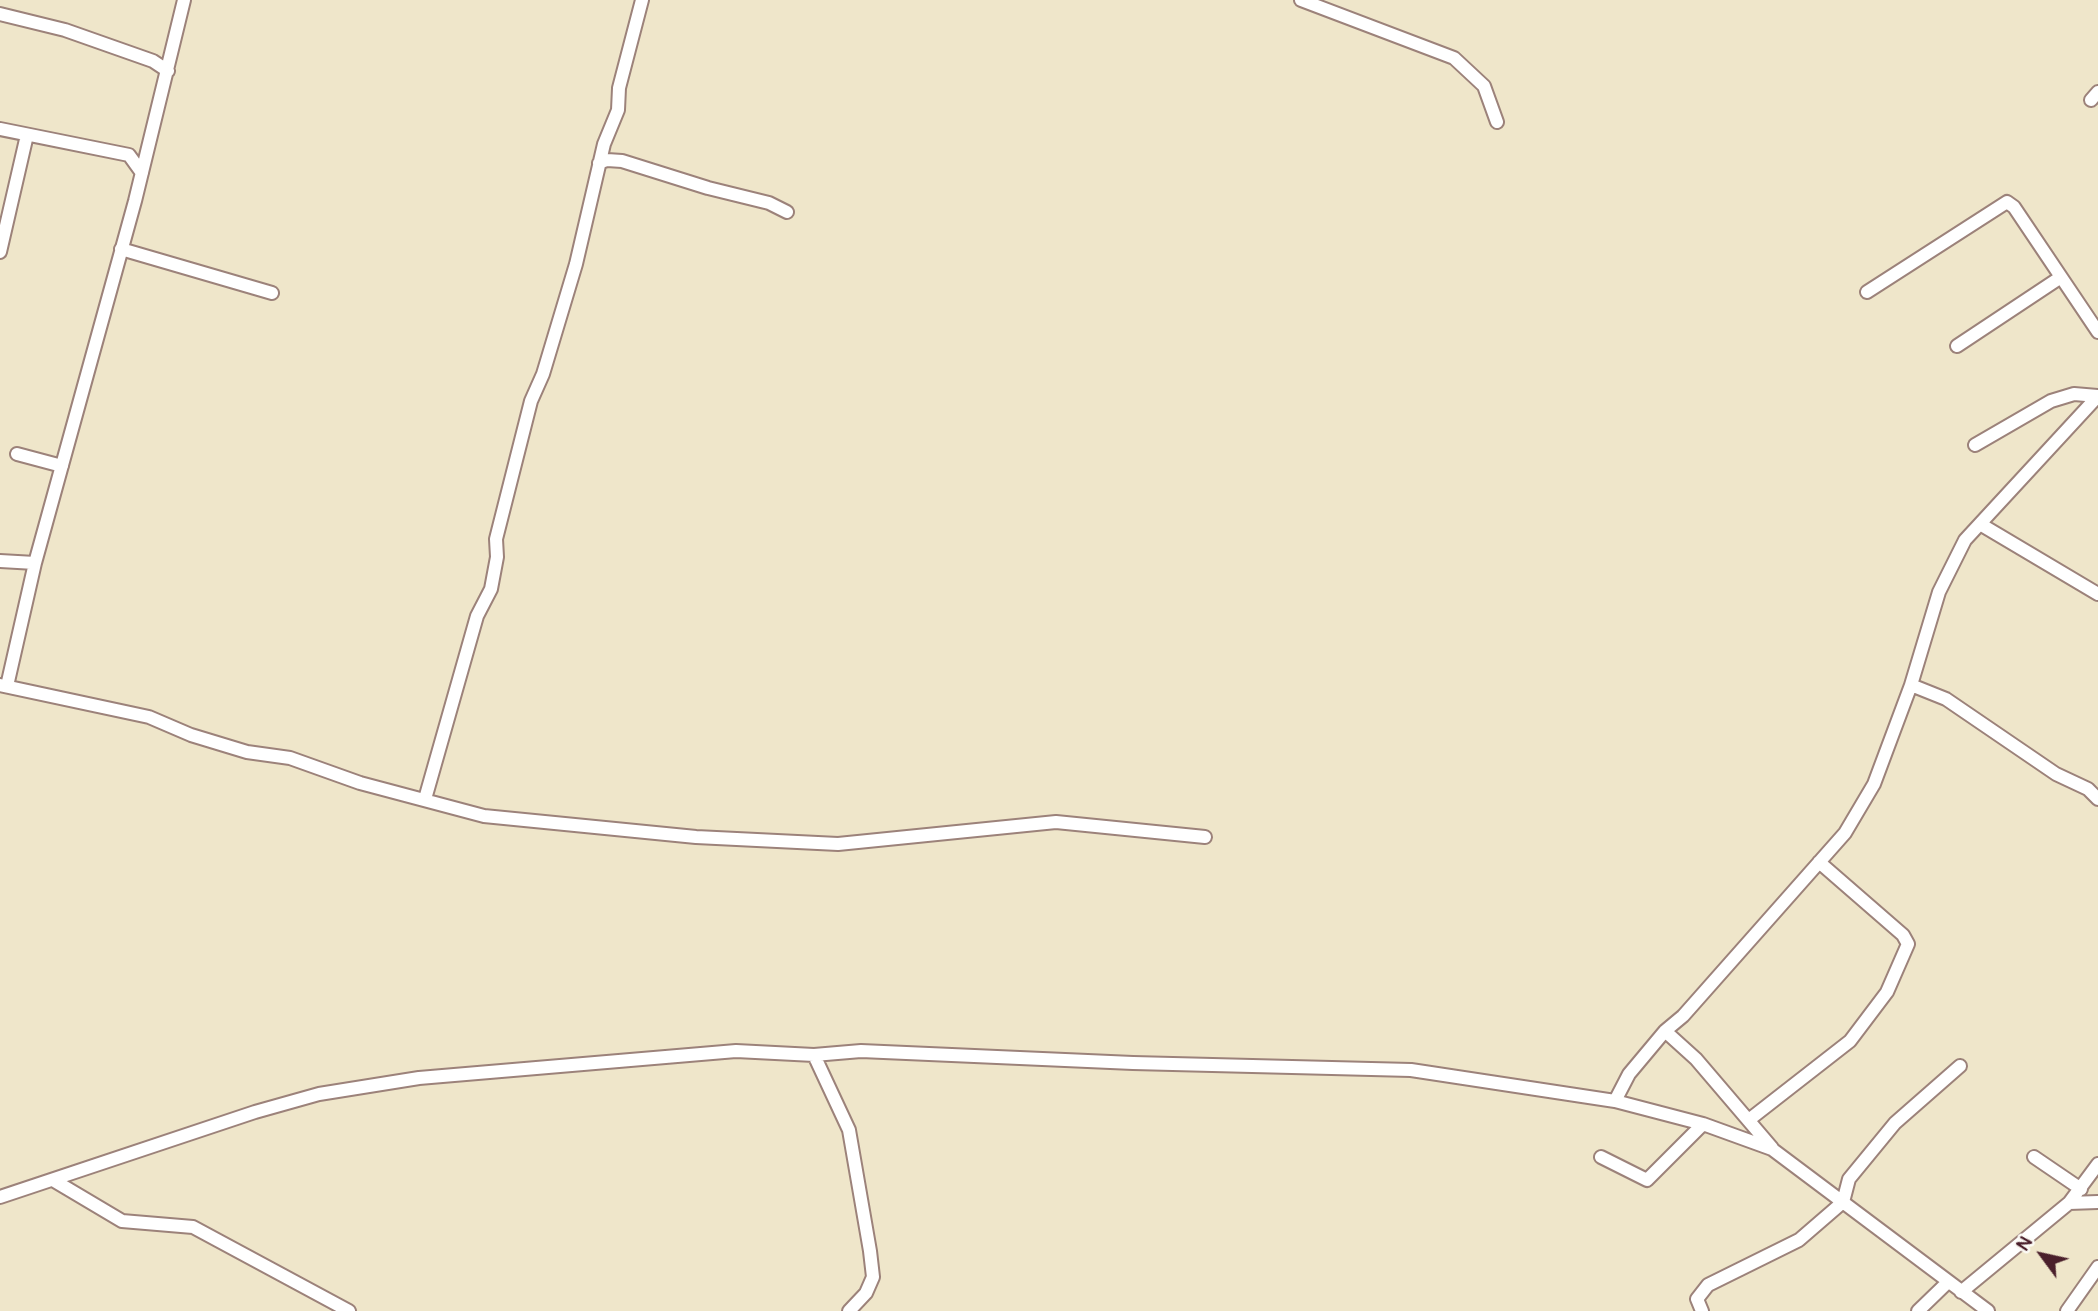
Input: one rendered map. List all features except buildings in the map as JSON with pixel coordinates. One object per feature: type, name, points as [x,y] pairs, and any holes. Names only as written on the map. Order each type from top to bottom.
[{"type":"street","points":[[184,0],[142,173],[3,685],[149,717],[191,735],[247,752],[290,758],[360,783],[484,816],[696,837],[838,844],[1056,822],[1205,837]]},
{"type":"street","points":[[425,799],[477,616],[491,589],[497,557],[496,539],[531,401],[576,264],[599,163],[618,110],[620,89],[642,0]]},
{"type":"street","points":[[1301,0],[1454,58],[1484,86],[1497,122]]},
{"type":"street","points":[[0,14],[65,30],[153,61],[168,71]]},
{"type":"street","points":[[0,130],[129,155],[142,173]]},
{"type":"street","points":[[0,252],[27,135]]},
{"type":"street","points":[[129,155],[151,137]]},
{"type":"street","points":[[599,163],[607,160],[622,161],[708,188],[769,203],[787,212]]},
{"type":"street","points":[[1867,292],[2007,202],[2014,207],[2098,332]]},
{"type":"street","points":[[121,249],[271,293]]},
{"type":"street","points":[[1957,346],[2062,277]]},
{"type":"street","points":[[1975,445],[2051,401],[2074,394],[2098,396]]},
{"type":"street","points":[[1615,1101],[1629,1074],[1665,1031],[1683,1016],[1845,834],[1874,784],[1911,685],[1939,592],[1965,540],[2098,396]]},
{"type":"street","points":[[18,454],[62,466]]},
{"type":"street","points":[[1980,524],[2098,594]]},
{"type":"street","points":[[0,561],[35,563]]},
{"type":"street","points":[[1911,685],[1946,699],[2056,774],[2088,789],[2098,799]]},
{"type":"street","points":[[1750,1119],[1850,1041],[1887,992],[1908,944],[1903,935],[1819,862]]},
{"type":"street","points":[[1665,1031],[1696,1059],[1750,1119],[1772,1149]]},
{"type":"street","points":[[0,1197],[255,1112],[319,1094],[419,1078],[736,1051],[814,1055],[861,1051],[1133,1063],[1411,1070],[1615,1101],[1703,1124],[1772,1149],[1988,1311]]},
{"type":"street","points":[[814,1055],[849,1130],[870,1251],[873,1277],[866,1293],[849,1311]]},
{"type":"street","points":[[1702,1311],[1697,1299],[1708,1285],[1799,1240],[1843,1202],[1849,1179],[1895,1123],[1960,1066]]},
{"type":"street","points":[[1601,1157],[1647,1180],[1703,1124]]},
{"type":"street","points":[[2034,1157],[2081,1189]]},
{"type":"street","points":[[1961,1292],[2069,1203],[2098,1164]]},
{"type":"street","points":[[53,1180],[122,1221],[193,1227],[349,1311]]},
{"type":"street","points":[[2069,1203],[2098,1202]]},
{"type":"street","points":[[2067,1311],[2098,1267]]},
{"type":"street","points":[[1918,1311],[1948,1282]]}]
